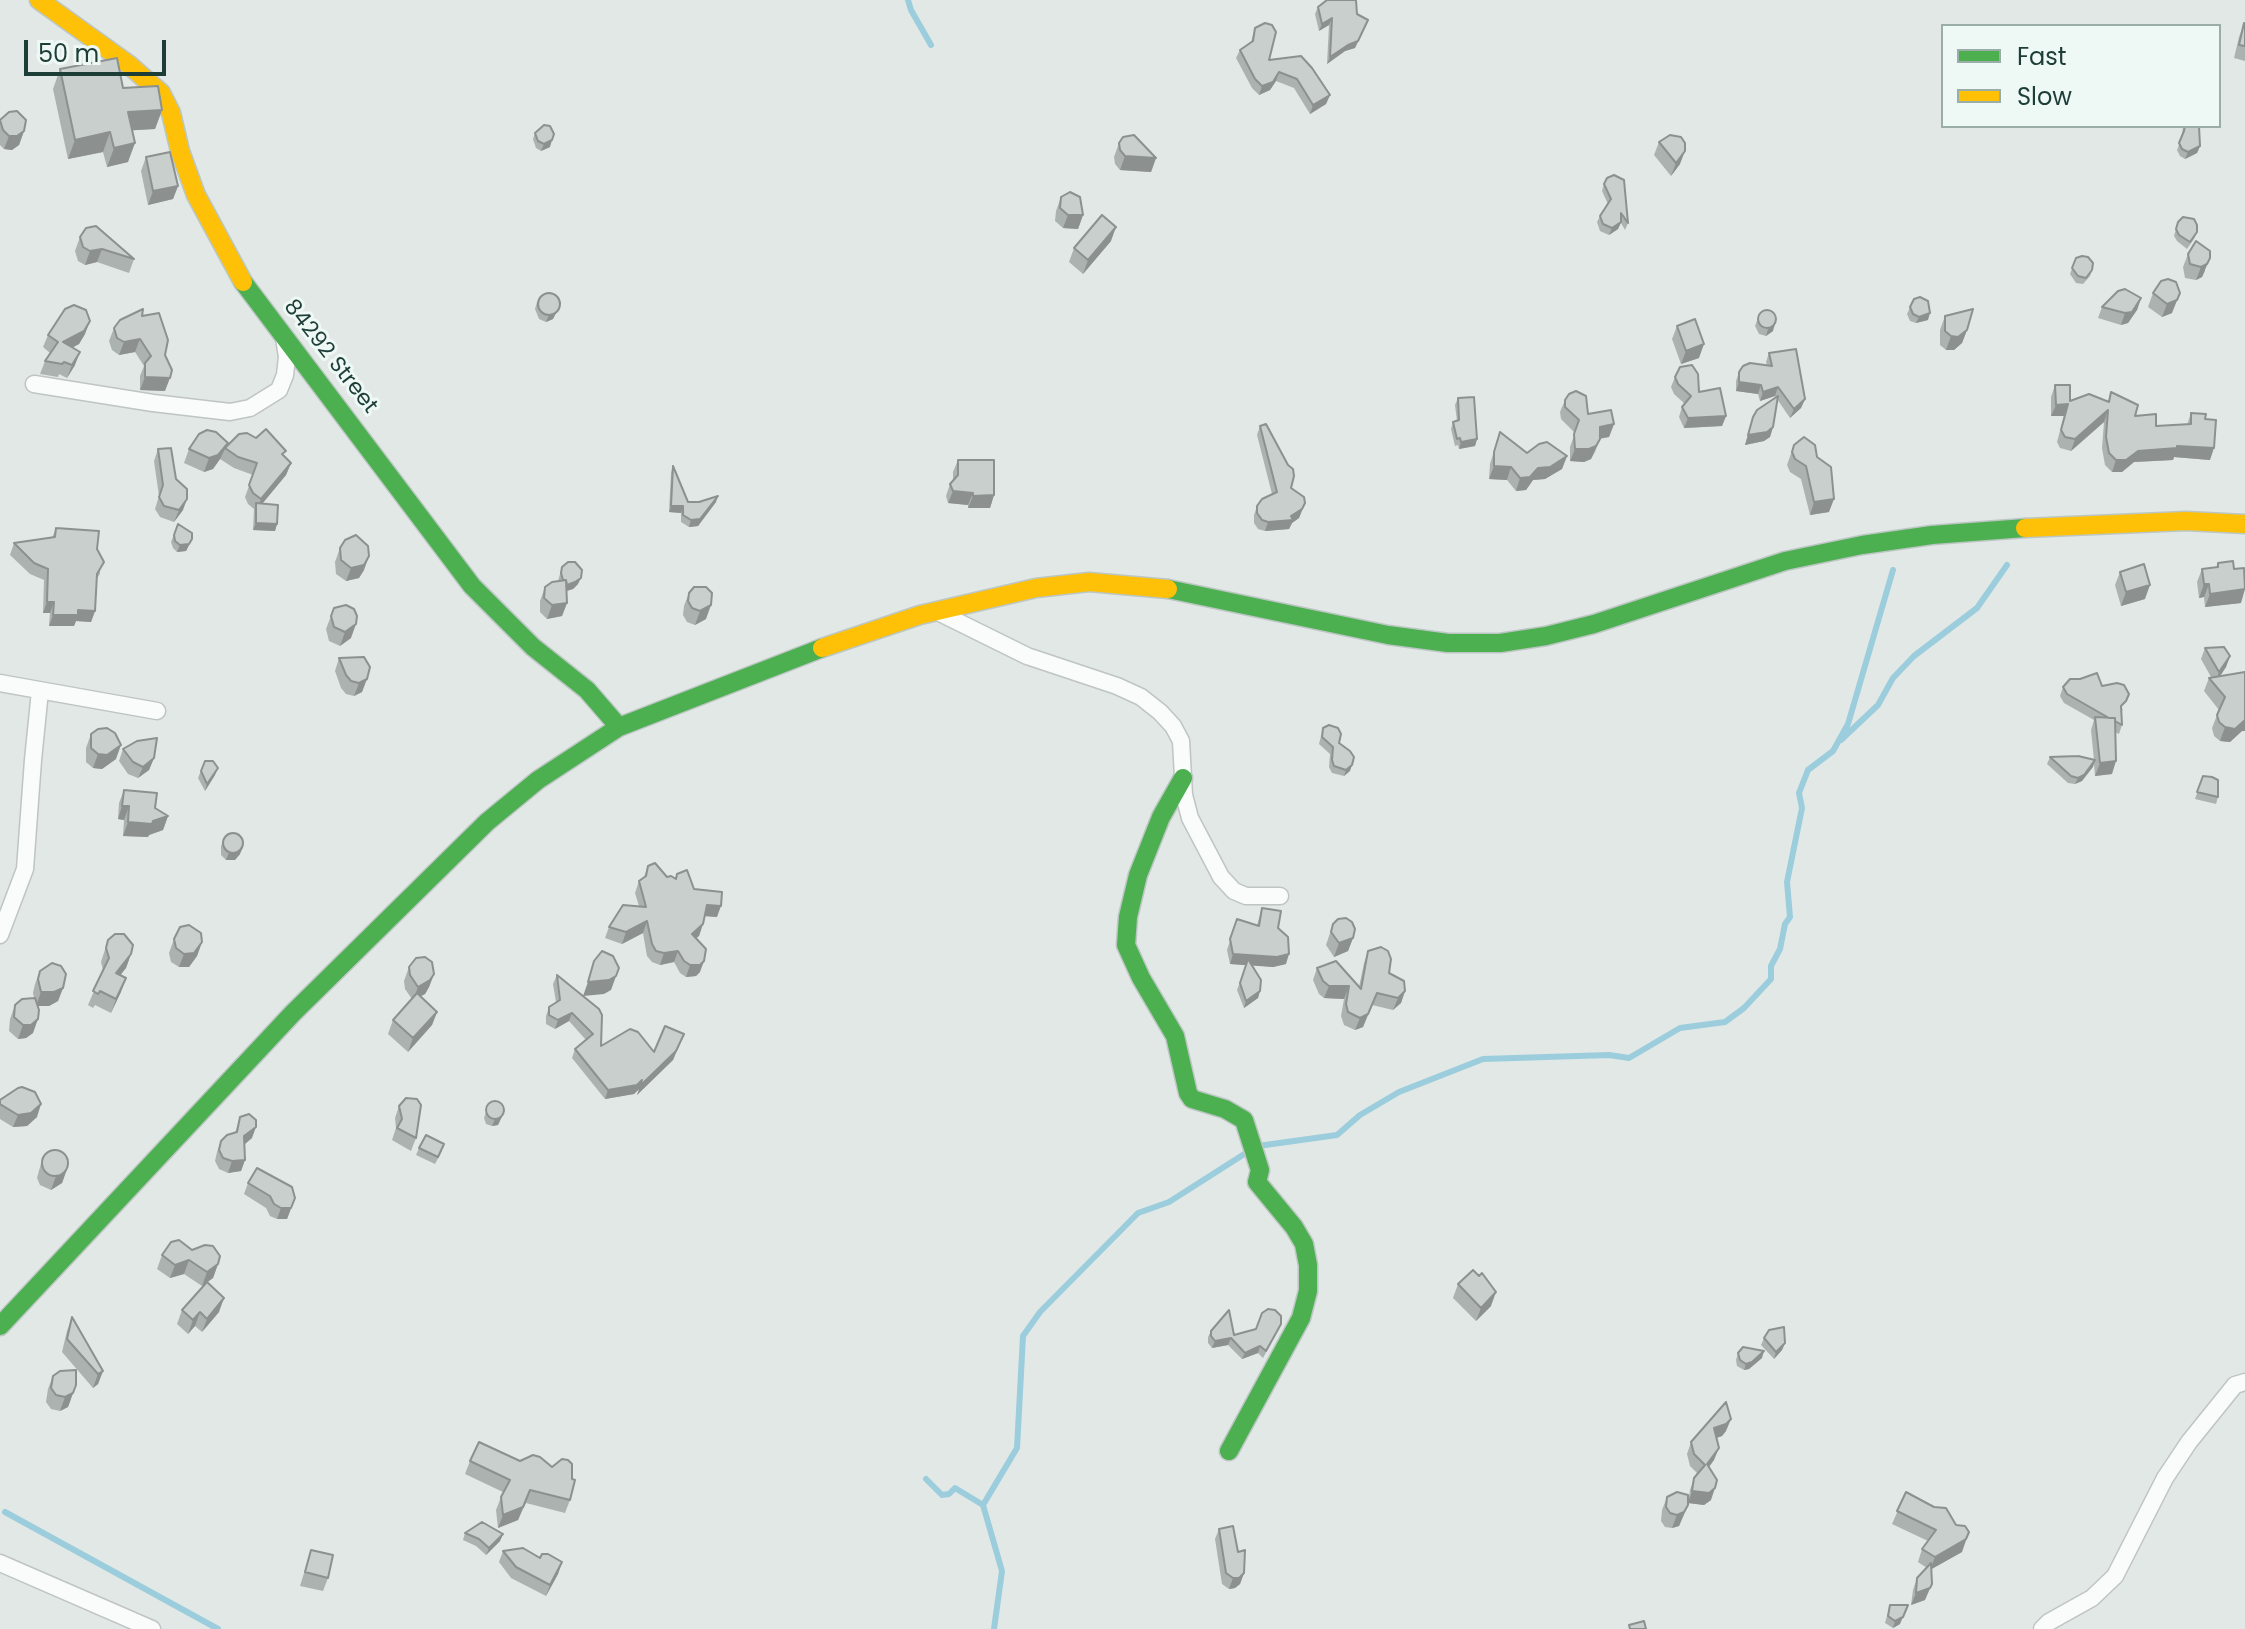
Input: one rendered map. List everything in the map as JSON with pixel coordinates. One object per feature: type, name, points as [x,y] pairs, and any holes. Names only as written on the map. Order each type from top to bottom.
[{"type":"street","name":"84292 Street","points":[[39,0],[128,64],[161,93],[171,113],[180,151],[196,195],[250,293],[472,586],[533,647],[587,690],[619,727]]},
{"type":"street","points":[[34,384],[230,412],[267,400],[279,390],[287,357],[283,335]]},
{"type":"street","points":[[0,1326],[293,1013],[487,822],[538,780],[619,727],[757,671],[936,611],[1036,588],[1089,582],[1214,597],[1388,635],[1448,643],[1500,643],[1594,624],[1785,561],[1862,545],[1932,535],[2097,523],[2186,521],[2245,524]]},
{"type":"street","points":[[936,611],[1027,656],[1141,697],[1166,719],[1181,741],[1184,795],[1190,818],[1221,877],[1234,891],[1246,896],[1280,896]]},
{"type":"street","points":[[0,683],[157,711]]},
{"type":"street","points":[[0,935],[25,869],[40,691]]},
{"type":"street","points":[[1183,778],[1161,817],[1138,875],[1128,917],[1126,945],[1141,978],[1175,1036],[1188,1093],[1199,1102],[1225,1109],[1244,1120],[1260,1170],[1257,1182],[1294,1227],[1304,1244],[1308,1265],[1308,1291],[1301,1318],[1229,1451]]},
{"type":"street","points":[[2042,1629],[2092,1598],[2115,1576],[2165,1478],[2189,1442],[2235,1385],[2245,1382]]},
{"type":"street","points":[[0,1563],[152,1629]]},
{"type":"building","points":[[1327,0],[1356,0],[1357,14],[1368,20],[1358,41],[1330,57],[1332,18],[1322,24],[1318,7]]},
{"type":"building","points":[[1265,23],[1272,25],[1276,32],[1269,60],[1301,56],[1330,95],[1313,105],[1297,79],[1279,72],[1273,82],[1262,86],[1255,79],[1240,50],[1253,41],[1255,28]]},
{"type":"building","points":[[2245,24],[2245,46],[2239,45]]},
{"type":"building","points":[[117,58],[123,88],[158,86],[162,110],[128,112],[135,143],[114,148],[110,132],[75,140],[60,69]]},
{"type":"building","points":[[17,111],[26,120],[24,131],[17,136],[9,136],[0,120],[9,112]]},
{"type":"building","points":[[544,125],[550,126],[554,134],[552,140],[544,144],[538,141],[535,133]]},
{"type":"building","points":[[2185,128],[2199,128],[2200,146],[2188,152],[2182,149],[2179,143]]},
{"type":"building","points":[[1134,135],[1156,158],[1125,156],[1119,143],[1123,137]]},
{"type":"building","points":[[1670,135],[1681,137],[1685,143],[1685,151],[1676,163],[1659,142]]},
{"type":"building","points":[[170,152],[178,186],[153,191],[146,157]]},
{"type":"building","points":[[1614,175],[1624,180],[1628,223],[1621,213],[1621,222],[1612,228],[1603,224],[1600,216],[1611,199],[1604,184],[1607,178]]},
{"type":"building","points":[[1070,192],[1080,197],[1083,215],[1068,215],[1060,208],[1061,197]]},
{"type":"building","points":[[1102,215],[1116,227],[1088,260],[1074,248]]},
{"type":"building","points":[[2183,217],[2194,219],[2197,225],[2197,232],[2190,242],[2176,229]]},
{"type":"building","points":[[96,226],[134,259],[102,249],[90,251],[83,247],[80,237],[86,228]]},
{"type":"building","points":[[2196,241],[2210,251],[2207,264],[2201,267],[2190,264],[2188,254]]},
{"type":"building","points":[[2082,256],[2093,263],[2086,278],[2078,276],[2072,268],[2076,258]]},
{"type":"building","points":[[2168,279],[2176,282],[2180,293],[2177,300],[2167,304],[2153,293],[2161,281]]},
{"type":"building","points":[[2125,289],[2141,298],[2132,312],[2102,307],[2118,291]]},
{"type":"building","points":[[549,293],[557,296],[560,304],[557,312],[549,315],[541,312],[538,304],[541,296]]},
{"type":"building","points":[[1920,297],[1928,301],[1930,313],[1919,317],[1913,314],[1910,307],[1914,299]]},
{"type":"building","points":[[74,305],[86,310],[90,321],[84,331],[63,342],[80,352],[72,365],[45,361],[58,342],[48,335],[65,309]]},
{"type":"building","points":[[143,309],[142,316],[159,313],[168,340],[165,355],[172,370],[170,378],[145,377],[145,363],[151,356],[140,339],[124,342],[117,338],[114,328],[120,320]]},
{"type":"building","points":[[1973,309],[1967,330],[1958,337],[1945,331],[1945,316]]},
{"type":"building","points":[[1767,310],[1776,319],[1767,328],[1758,319]]},
{"type":"building","points":[[1695,319],[1704,344],[1686,351],[1677,326]]},
{"type":"building","points":[[1796,349],[1805,399],[1794,409],[1778,387],[1763,392],[1761,385],[1739,382],[1739,372],[1743,366],[1750,363],[1772,366],[1769,353]]},
{"type":"building","points":[[1692,365],[1698,374],[1699,392],[1720,388],[1726,416],[1688,418],[1682,407],[1691,396],[1675,377],[1680,367]]},
{"type":"building","points":[[2055,385],[2070,385],[2070,401],[2089,394],[2109,402],[2111,392],[2138,405],[2135,416],[2156,414],[2156,426],[2191,424],[2191,413],[2206,414],[2205,419],[2216,420],[2214,448],[2177,446],[2138,451],[2126,460],[2116,460],[2109,453],[2106,437],[2108,410],[2075,439],[2065,437],[2061,430],[2068,404],[2056,405]]},
{"type":"building","points":[[1576,391],[1586,396],[1588,414],[1611,410],[1614,424],[1600,427],[1600,439],[1596,446],[1589,449],[1575,449],[1574,434],[1579,420],[1565,407],[1569,394]]},
{"type":"building","points":[[1778,396],[1773,427],[1767,432],[1748,435],[1757,410]]},
{"type":"building","points":[[1474,397],[1477,439],[1461,442],[1460,438],[1457,439],[1453,422],[1459,420],[1458,398]]},
{"type":"building","points":[[1266,424],[1293,469],[1291,488],[1304,497],[1302,509],[1291,516],[1293,520],[1268,522],[1257,513],[1262,499],[1277,492],[1260,426]]},
{"type":"building","points":[[266,429],[286,451],[282,454],[291,463],[261,499],[249,485],[257,463],[238,457],[225,448],[239,434],[247,433],[256,438]]},
{"type":"building","points":[[207,430],[216,432],[228,443],[218,455],[209,458],[189,449],[199,434]]},
{"type":"building","points":[[1500,432],[1527,453],[1547,442],[1567,456],[1550,467],[1538,468],[1530,477],[1520,478],[1511,467],[1494,466],[1494,452]]},
{"type":"building","points":[[1804,437],[1815,445],[1817,457],[1831,467],[1834,499],[1814,502],[1806,466],[1795,459],[1792,452],[1794,445]]},
{"type":"building","points":[[171,448],[176,479],[187,489],[187,499],[179,510],[164,506],[159,497],[163,485],[158,449]]},
{"type":"building","points":[[958,460],[994,460],[994,495],[973,496],[973,493],[953,491],[950,484],[958,475]]},
{"type":"building","points":[[673,466],[688,502],[718,496],[700,519],[691,520],[683,515],[683,506],[671,506]]},
{"type":"building","points":[[256,503],[278,505],[277,524],[256,523]]},
{"type":"building","points":[[178,524],[192,533],[189,544],[180,545],[175,541]]},
{"type":"building","points":[[56,528],[99,531],[97,549],[104,562],[97,574],[95,611],[78,610],[78,615],[53,615],[54,602],[47,602],[48,569],[34,563],[14,543],[55,537]]},
{"type":"building","points":[[356,535],[368,546],[369,556],[364,565],[351,568],[341,560],[340,548],[345,540]]},
{"type":"building","points":[[2233,561],[2234,569],[2244,568],[2245,589],[2210,594],[2209,584],[2204,584],[2202,569]]},
{"type":"building","points":[[568,562],[575,562],[582,570],[581,578],[567,585],[561,573]]},
{"type":"building","points":[[2144,564],[2150,585],[2126,592],[2120,572]]},
{"type":"building","points":[[566,580],[567,603],[552,605],[544,598],[545,587],[552,582]]},
{"type":"building","points":[[694,587],[706,587],[712,593],[711,605],[700,611],[692,608],[688,601]]},
{"type":"building","points":[[346,605],[354,609],[357,616],[356,624],[345,632],[334,627],[331,616],[334,608]]},
{"type":"building","points":[[2224,647],[2230,656],[2219,672],[2205,648]]},
{"type":"building","points":[[364,657],[370,667],[367,679],[359,683],[351,681],[339,658]]},
{"type":"building","points":[[2245,672],[2245,720],[2235,729],[2225,727],[2217,715],[2225,697],[2209,678]]},
{"type":"building","points":[[2097,673],[2102,686],[2124,685],[2129,694],[2121,706],[2122,725],[2115,718],[2109,718],[2067,694],[2063,687],[2070,679]]},
{"type":"building","points":[[2095,717],[2115,718],[2116,761],[2100,763]]},
{"type":"building","points":[[1329,725],[1338,728],[1341,734],[1339,743],[1354,757],[1352,765],[1346,770],[1334,766],[1333,747],[1322,737],[1323,728]]},
{"type":"building","points":[[107,728],[115,733],[121,745],[107,755],[98,754],[91,748],[91,734]]},
{"type":"building","points":[[157,738],[154,758],[143,767],[133,762],[123,749],[137,741]]},
{"type":"building","points":[[2078,756],[2095,760],[2078,778],[2071,776],[2050,757]]},
{"type":"building","points":[[205,761],[213,761],[218,768],[207,784],[201,771]]},
{"type":"building","points":[[2203,776],[2218,780],[2218,797],[2197,792]]},
{"type":"building","points":[[124,790],[157,793],[155,808],[168,816],[152,824],[128,822],[129,806],[122,806]]},
{"type":"building","points":[[233,833],[240,836],[243,843],[240,850],[233,853],[226,850],[223,843],[226,836]]},
{"type":"building","points":[[655,863],[667,877],[676,879],[677,874],[687,870],[694,889],[722,892],[721,906],[707,905],[703,924],[692,934],[706,949],[700,965],[690,965],[678,951],[656,951],[647,921],[626,932],[609,927],[623,905],[646,907],[639,881],[646,876],[648,866]]},
{"type":"building","points":[[1262,908],[1281,911],[1278,928],[1288,937],[1289,954],[1277,957],[1233,954],[1230,939],[1237,919],[1259,926]]},
{"type":"building","points":[[1346,918],[1355,929],[1353,938],[1339,943],[1331,932],[1333,924],[1338,919]]},
{"type":"building","points":[[189,925],[201,933],[202,942],[194,953],[184,954],[176,948],[174,939],[180,927]]},
{"type":"building","points":[[115,934],[124,934],[133,945],[131,954],[116,973],[126,978],[116,999],[93,991],[109,958],[106,948],[108,940]]},
{"type":"building","points":[[1381,947],[1388,951],[1391,959],[1389,973],[1404,981],[1405,991],[1398,998],[1377,993],[1368,1014],[1360,1018],[1348,1012],[1349,986],[1329,986],[1317,968],[1336,961],[1361,989],[1368,951]]},
{"type":"building","points":[[602,951],[613,956],[619,968],[616,976],[609,980],[588,982],[594,961]]},
{"type":"building","points":[[425,957],[432,962],[434,974],[418,987],[409,967],[416,958]]},
{"type":"building","points":[[1248,959],[1261,980],[1260,991],[1246,1001],[1240,983]]},
{"type":"building","points":[[52,963],[61,966],[66,974],[63,988],[41,992],[40,971]]},
{"type":"building","points":[[557,975],[599,1009],[602,1015],[601,1046],[630,1029],[638,1032],[654,1052],[665,1026],[684,1034],[676,1051],[640,1086],[642,1080],[637,1085],[608,1090],[575,1049],[593,1034],[572,1013],[558,1020],[549,1015],[549,1007],[560,1000]]},
{"type":"building","points":[[417,993],[437,1012],[413,1038],[393,1020]]},
{"type":"building","points":[[35,998],[38,1019],[31,1025],[23,1025],[14,1017],[15,1005],[22,999]]},
{"type":"building","points":[[22,1087],[35,1092],[41,1104],[31,1113],[18,1115],[0,1104],[0,1100]]},
{"type":"building","points":[[406,1098],[417,1099],[421,1105],[416,1138],[397,1128],[402,1119],[399,1106]]},
{"type":"building","points":[[495,1101],[504,1110],[495,1119],[486,1110]]},
{"type":"building","points":[[249,1114],[256,1120],[256,1127],[244,1136],[245,1160],[223,1158],[219,1150],[221,1141],[237,1132],[240,1117]]},
{"type":"building","points":[[426,1135],[444,1144],[438,1157],[419,1148]]},
{"type":"building","points":[[55,1150],[64,1154],[68,1163],[64,1172],[55,1176],[46,1172],[42,1163],[46,1154]]},
{"type":"building","points":[[257,1168],[292,1187],[295,1198],[291,1208],[274,1204],[270,1196],[248,1183]]},
{"type":"building","points":[[179,1240],[192,1250],[205,1245],[213,1246],[220,1256],[218,1264],[207,1272],[189,1260],[175,1265],[162,1255],[171,1242]]},
{"type":"building","points":[[1473,1270],[1479,1276],[1482,1273],[1496,1292],[1481,1308],[1458,1284]]},
{"type":"building","points":[[207,1282],[224,1298],[207,1319],[200,1312],[193,1320],[182,1310]]},
{"type":"building","points":[[1268,1309],[1275,1310],[1281,1316],[1281,1324],[1266,1351],[1260,1346],[1245,1353],[1231,1338],[1215,1341],[1211,1336],[1211,1331],[1229,1310],[1234,1335],[1256,1329],[1262,1313]]},
{"type":"building","points":[[72,1317],[103,1371],[98,1374],[67,1339]]},
{"type":"building","points":[[1784,1327],[1785,1343],[1776,1352],[1764,1338],[1769,1330]]},
{"type":"building","points":[[1743,1347],[1764,1351],[1746,1364],[1740,1360],[1738,1353]]},
{"type":"building","points":[[76,1370],[73,1393],[65,1397],[56,1395],[51,1388],[53,1376],[60,1371]]},
{"type":"building","points":[[1726,1402],[1731,1419],[1714,1428],[1719,1448],[1707,1464],[1717,1480],[1715,1488],[1709,1493],[1692,1491],[1694,1478],[1705,1465],[1694,1454],[1691,1442]]},
{"type":"building","points":[[479,1442],[520,1461],[533,1455],[552,1467],[562,1459],[568,1460],[572,1464],[572,1479],[575,1480],[570,1500],[530,1490],[523,1507],[503,1515],[501,1497],[510,1480],[470,1461]]},
{"type":"building","points":[[1677,1492],[1688,1495],[1688,1505],[1684,1512],[1677,1515],[1670,1513],[1666,1507],[1667,1497]]},
{"type":"building","points":[[1906,1492],[1934,1507],[1946,1508],[1956,1525],[1965,1526],[1969,1532],[1966,1539],[1935,1557],[1922,1549],[1936,1530],[1897,1511]]},
{"type":"building","points":[[482,1522],[503,1534],[489,1548],[465,1533]]},
{"type":"building","points":[[1233,1526],[1238,1552],[1245,1550],[1244,1573],[1239,1578],[1226,1573],[1219,1529]]},
{"type":"building","points":[[523,1548],[540,1558],[542,1554],[548,1554],[562,1562],[550,1585],[516,1567],[503,1551]]},
{"type":"building","points":[[311,1550],[333,1555],[328,1578],[305,1572]]},
{"type":"building","points":[[1931,1563],[1930,1588],[1916,1593],[1917,1578]]},
{"type":"building","points":[[1890,1605],[1908,1605],[1903,1617],[1895,1621],[1888,1616]]},
{"type":"building","points":[[1644,1621],[1646,1629],[1630,1629],[1629,1625]]},
{"type":"waterway","points":[[908,0],[931,45]]},
{"type":"waterway","points":[[1841,740],[1878,705],[1893,678],[1914,656],[1977,608],[2007,565]]},
{"type":"waterway","points":[[1258,1146],[1337,1135],[1360,1115],[1399,1092],[1483,1059],[1609,1055],[1629,1058],[1680,1028],[1725,1022],[1744,1008],[1771,979],[1771,966],[1790,917],[1787,882],[1802,808],[1799,793],[1808,770],[1833,751],[1848,724],[1893,570]]},
{"type":"waterway","points":[[994,1629],[1002,1571],[983,1505],[1017,1448],[1023,1336],[1040,1312],[1138,1213],[1169,1202],[1249,1151]]},
{"type":"waterway","points":[[926,1479],[942,1495],[949,1494],[955,1488],[983,1505]]},
{"type":"waterway","points":[[5,1512],[218,1629]]},
{"type":"traffic: fast","points":[[243,282],[472,586],[533,647],[587,690],[619,727]]},
{"type":"traffic: fast","points":[[1168,589],[1388,635],[1448,643],[1500,643],[1594,624],[1785,561],[1932,535],[2025,528]]},
{"type":"traffic: fast","points":[[0,1326],[293,1013],[487,822],[538,780],[619,727],[822,648]]},
{"type":"traffic: fast","points":[[1183,778],[1161,817],[1138,875],[1128,917],[1126,945],[1141,978],[1175,1036],[1188,1093],[1192,1099],[1225,1109],[1244,1120],[1260,1170],[1257,1182],[1294,1227],[1304,1244],[1308,1265],[1308,1291],[1301,1318],[1229,1451]]},
{"type":"traffic: slow","points":[[39,0],[128,64],[161,93],[171,113],[180,151],[196,195],[243,282]]},
{"type":"traffic: slow","points":[[2025,528],[2186,521],[2245,524]]},
{"type":"traffic: slow","points":[[822,648],[920,615],[1036,588],[1089,582],[1168,589]]}]
